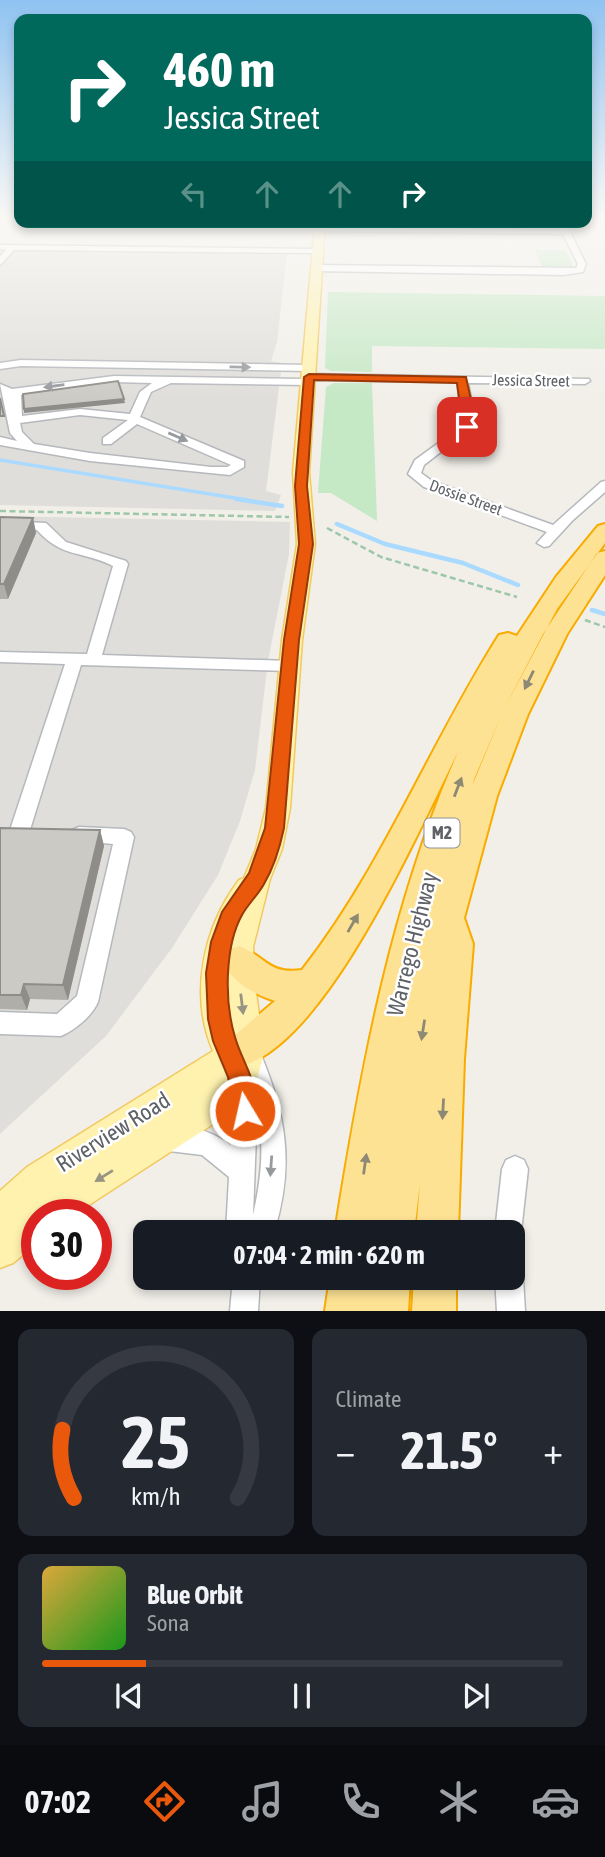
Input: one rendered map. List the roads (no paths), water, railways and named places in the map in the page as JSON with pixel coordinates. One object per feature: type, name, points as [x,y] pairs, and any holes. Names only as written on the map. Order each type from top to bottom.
[{"type":"highway","name":"Warrego Highway","points":[[358,1220],[382,1066],[402,972],[441,834],[489,710],[508,672],[566,603],[605,530]]},
{"type":"highway","name":"Warrego Highway","points":[[395,1220],[429,997],[447,916],[478,804],[542,654],[605,558]]},
{"type":"highway","points":[[242,1059],[316,981],[333,958],[382,872],[479,686],[538,596],[566,603]]},
{"type":"highway","points":[[438,1220],[446,1059],[457,944],[447,916]]},
{"type":"highway","points":[[239,961],[255,977],[273,986],[296,987],[316,981]]},
{"type":"highway","points":[[347,1311],[350,1290]]},
{"type":"highway","points":[[386,1311],[387,1290]]},
{"type":"highway","points":[[434,1311],[435,1290]]},
{"type":"main road","points":[[242,1059],[239,961],[241,935],[275,828],[295,612],[306,544],[301,486],[315,280]]},
{"type":"main road","points":[[242,1059],[222,1036],[216,982],[220,953],[232,912],[257,879]]},
{"type":"main road","name":"Riverview Road","points":[[69,1199],[210,1109],[242,1059]]},
{"type":"main road","name":"Riverview Road","points":[[0,1214],[39,1180],[242,1059]]},
{"type":"main road","points":[[0,1250],[21,1233]]},
{"type":"street","points":[[0,366],[21,363],[125,365],[137,370],[156,371],[196,370],[215,366],[309,376]]},
{"type":"street","points":[[90,364],[95,371],[92,382]]},
{"type":"street","points":[[114,379],[125,365]]},
{"type":"street","points":[[61,451],[83,450],[107,441],[129,426],[142,395],[159,384],[230,384],[309,376]]},
{"type":"street","name":"Jessica Street","points":[[309,376],[585,381]]},
{"type":"street","points":[[0,441],[211,471],[230,471],[240,464],[134,418],[80,412],[16,420],[15,391],[114,379],[263,381]]},
{"type":"street","name":"Dossie Street","points":[[462,379],[469,418],[467,427],[419,463],[414,474],[428,484],[555,530]]},
{"type":"street","points":[[0,387],[7,390],[16,433],[30,446]]},
{"type":"street","points":[[104,414],[113,428],[107,441]]},
{"type":"street","points":[[544,543],[605,485]]},
{"type":"street","points":[[0,525],[41,526],[53,541],[72,551],[106,555],[121,564],[93,660]]},
{"type":"street","points":[[0,657],[290,666]]},
{"type":"street","points":[[0,1023],[61,1025],[87,1002],[124,837],[10,832],[75,659]]},
{"type":"street","points":[[240,1220],[245,1111],[242,1059]]},
{"type":"street","points":[[242,1059],[271,1115],[273,1133],[264,1220]]},
{"type":"street","points":[[162,1140],[181,1138],[203,1142],[225,1155],[242,1173]]},
{"type":"street","points":[[509,1220],[515,1169]]},
{"type":"street","points":[[244,1311],[246,1290]]},
{"type":"street","points":[[510,1290],[511,1311]]},
{"type":"waterway","points":[[0,460],[247,500]]},
{"type":"waterway","points":[[236,499],[282,506]]},
{"type":"waterway","points":[[337,524],[385,544],[463,563],[518,585]]},
{"type":"waterway","points":[[592,610],[605,614]]}]
